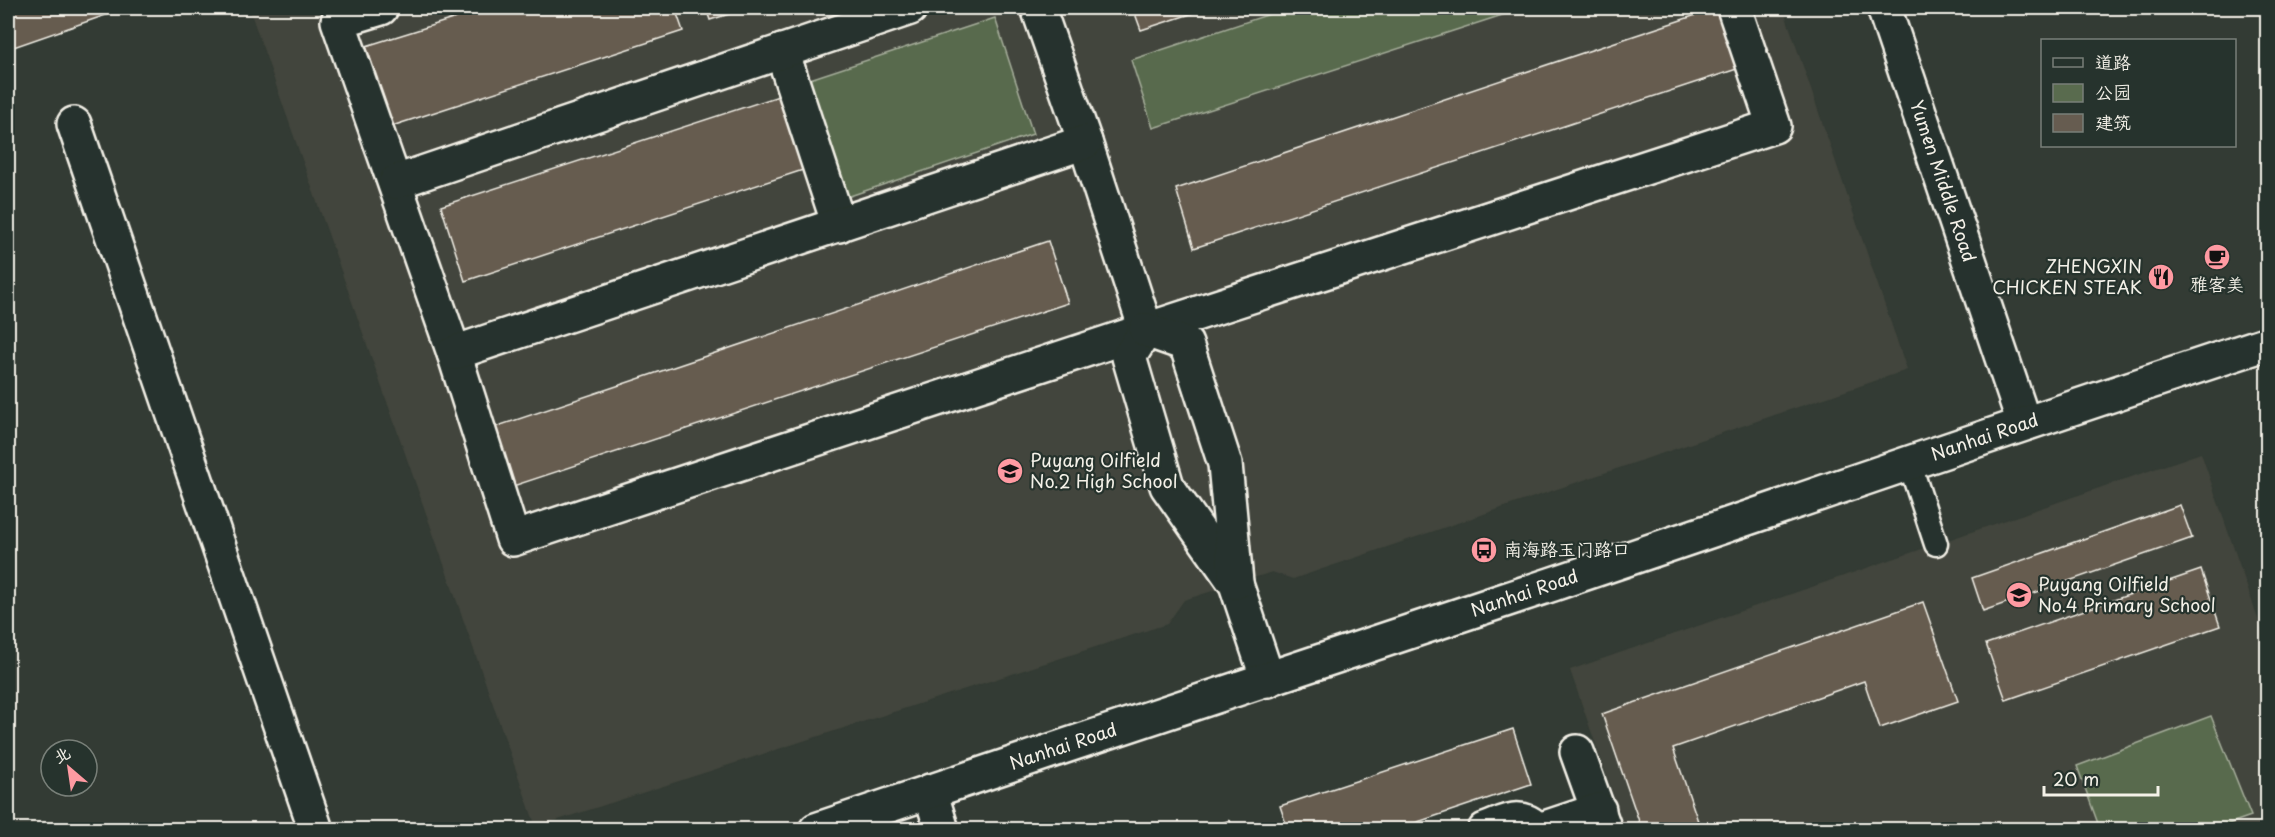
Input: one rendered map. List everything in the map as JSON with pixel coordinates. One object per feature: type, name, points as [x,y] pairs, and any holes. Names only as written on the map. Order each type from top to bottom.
[{"type":"street","points":[[381,8],[338,21],[454,353],[513,539],[1774,126],[1734,8]]},
{"type":"street","points":[[396,182],[910,8]]},
{"type":"street","points":[[1038,8],[1085,142],[1146,330]]},
{"type":"street","name":"Yumen Middle Road","points":[[1884,8],[2024,423]]},
{"type":"street","points":[[782,51],[839,225]]},
{"type":"street","points":[[74,124],[316,830]]},
{"type":"street","points":[[454,353],[1085,142]]},
{"type":"street","points":[[1146,330],[1129,357],[1167,486],[1236,584]]},
{"type":"street","points":[[1146,330],[1186,344],[1225,464],[1236,584],[1269,680]]},
{"type":"street","name":"Nanhai Road","points":[[816,830],[1269,680],[1910,465],[2024,423],[2268,343]]},
{"type":"street","points":[[1485,830],[1519,818],[1530,822],[1538,830],[1602,820],[1577,752]]},
{"type":"street","points":[[930,791],[942,830]]},
{"type":"lane","points":[[1910,465],[1936,544]]},
{"type":"shaded area","name":"Puyang Oilfield No.2 High School","points":[[249,8],[1783,8],[1907,370],[1293,579],[1272,572],[1184,600],[1167,624],[536,827]]},
{"type":"shaded area","name":"Puyang Oilfield No.4 Primary School","points":[[2201,453],[2267,645],[2267,829],[1625,829],[1570,670]]},
{"type":"green space","points":[[1288,8],[1524,8],[1153,128],[1131,60]]},
{"type":"green space","points":[[995,18],[1033,134],[847,197],[807,80]]},
{"type":"green space","points":[[2211,716],[2251,816],[2214,829],[2100,829],[2077,766]]},
{"type":"building","points":[[8,8],[126,8],[8,49]]},
{"type":"building","points":[[488,8],[675,8],[683,31],[392,126],[366,46]]},
{"type":"building","points":[[706,8],[748,8],[710,20]]},
{"type":"building","points":[[1133,8],[1209,8],[1141,30]]},
{"type":"building","points":[[1717,8],[1744,8],[1761,61],[1194,248],[1176,189]]},
{"type":"building","points":[[785,94],[809,168],[465,281],[441,206]]},
{"type":"building","points":[[1048,241],[1068,303],[501,490],[483,431]]},
{"type":"building","points":[[2180,505],[2192,538],[1983,611],[1972,578]]},
{"type":"building","points":[[2201,570],[2220,626],[2006,700],[1986,644]]},
{"type":"building","points":[[1923,602],[1958,701],[1880,728],[1864,681],[1673,748],[1701,830],[1642,830],[1602,714]]},
{"type":"building","points":[[1513,729],[1531,784],[1394,830],[1288,830],[1280,806]]},
{"type":"building","points":[[1230,820],[1233,830],[1203,830]]},
{"type":"place","name":"雅客美","points":[[2217,257]]},
{"type":"place","name":"ZHENGXIN CHICKEN STEAK","points":[[2161,277]]},
{"type":"place","name":"Puyang Oilfield No.2 High School","points":[[1010,471]]},
{"type":"place","name":"南海路玉门路口","points":[[1484,550]]},
{"type":"place","name":"Puyang Oilfield No.4 Primary School","points":[[2019,595]]}]
